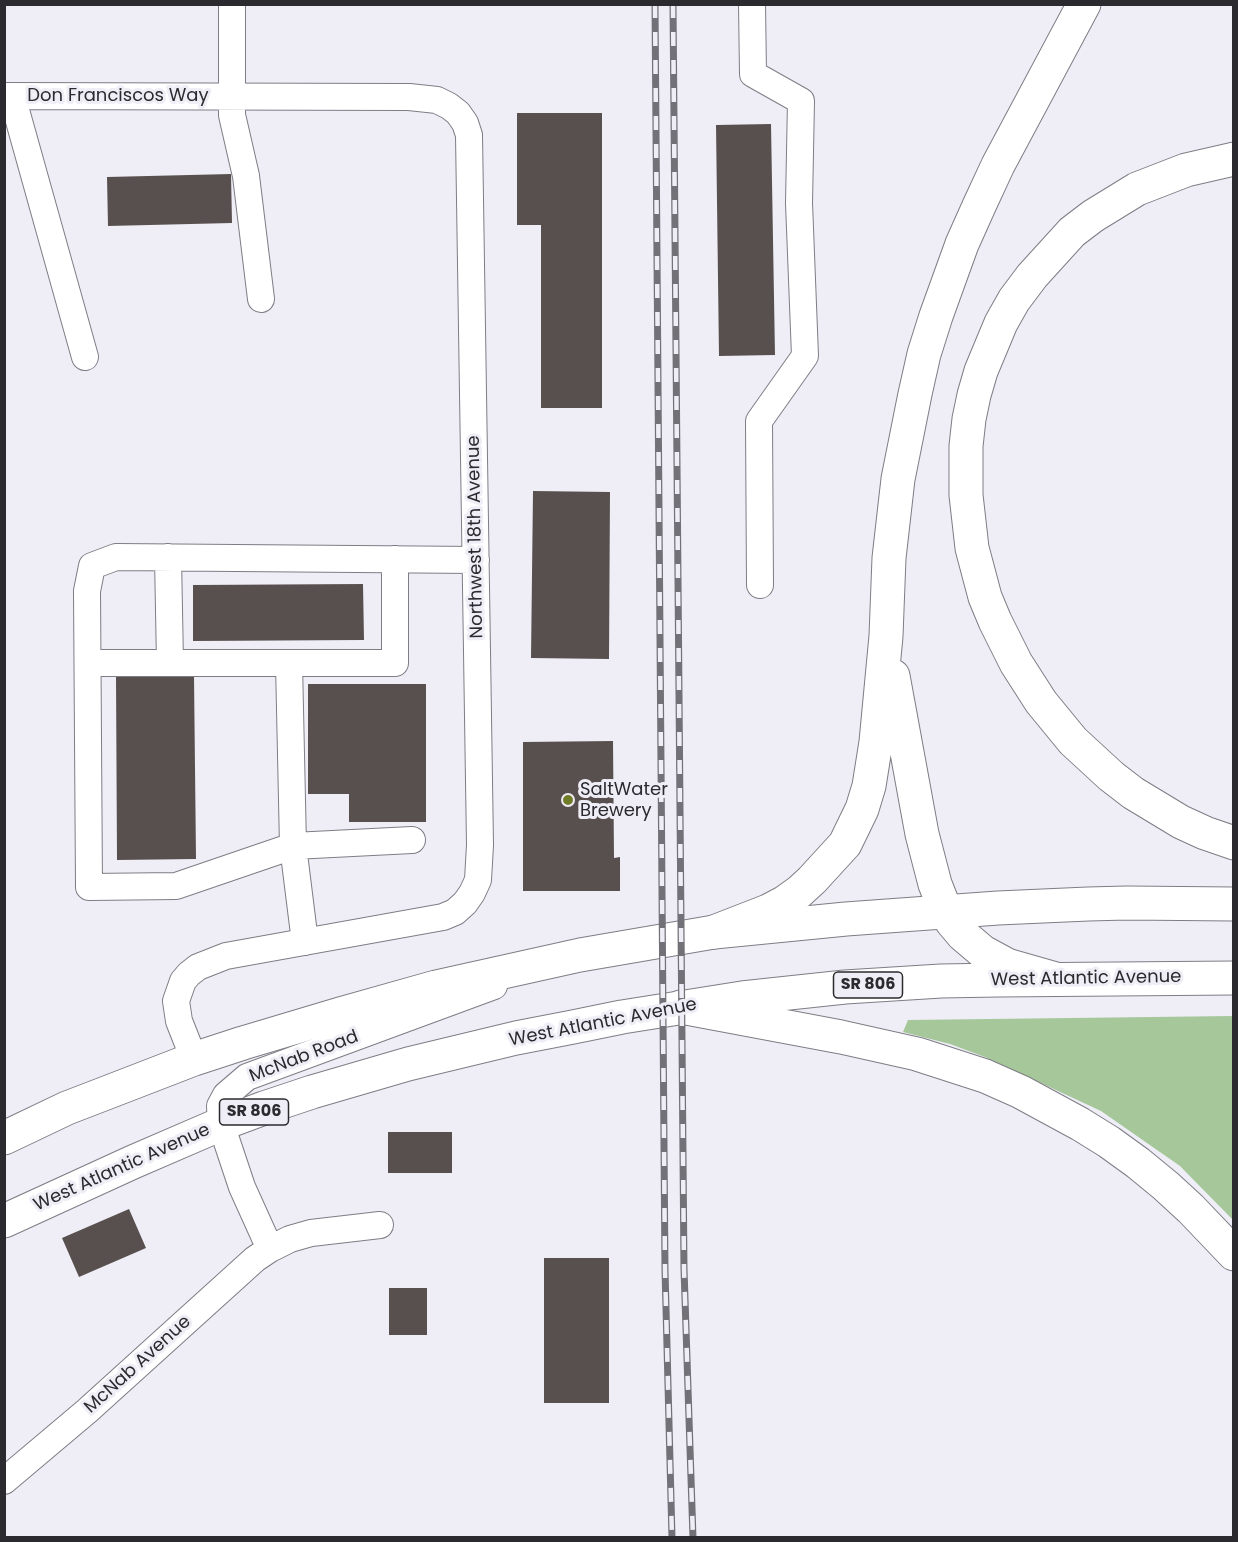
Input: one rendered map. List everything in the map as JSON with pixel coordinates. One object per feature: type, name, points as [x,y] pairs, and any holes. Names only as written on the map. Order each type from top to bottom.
[{"type":"main road","points":[[714,932],[785,902],[812,880],[845,844],[861,809],[871,776],[876,742],[886,636],[889,558],[898,479],[924,354],[962,244],[979,206],[1084,4]]},
{"type":"main road","points":[[1233,159],[1161,178],[1130,193],[1092,216],[1072,232],[1032,276],[1014,300],[1001,323],[981,371],[969,419],[966,446],[966,495],[972,548],[985,597],[1016,663],[1041,702],[1073,741],[1133,793],[1181,822],[1233,843]]},
{"type":"main road","points":[[886,636],[920,825],[929,863],[946,912],[963,935],[983,952],[1007,965],[1056,979]]},
{"type":"main road","points":[[4,1138],[68,1108],[194,1059],[321,1019],[398,998],[580,954],[714,932],[823,921],[1127,903],[1233,904]]},
{"type":"main road","name":"West Atlantic Avenue","points":[[4,1221],[221,1124],[312,1092],[408,1064],[516,1038],[622,1017],[742,998],[845,987],[941,981],[1233,978]]},
{"type":"main road","points":[[681,1007],[895,1049],[985,1076],[1030,1097],[1109,1142],[1166,1186],[1217,1235],[1233,1254]]},
{"type":"street","points":[[232,4],[232,115],[246,176],[261,299]]},
{"type":"street","points":[[752,4],[753,74],[801,101],[799,203],[805,356],[759,421],[760,585]]},
{"type":"street","points":[[8,96],[85,357]]},
{"type":"street","name":"Don Franciscos Way","points":[[8,96],[232,96]]},
{"type":"street","name":"Northwest 18th Avenue","points":[[194,1059],[179,1021],[176,1000],[183,981],[189,974],[211,961],[226,956],[443,917],[455,912],[465,903],[478,880],[480,845],[469,135],[458,113],[437,100],[409,97],[232,96]]},
{"type":"street","points":[[412,840],[293,846],[176,886],[89,887],[87,591],[92,566],[116,557],[476,560]]},
{"type":"street","points":[[168,557],[170,663]]},
{"type":"street","points":[[88,663],[395,663],[395,559]]},
{"type":"street","points":[[289,663],[293,846],[305,942]]},
{"type":"street","name":"McNab Road","points":[[270,1249],[242,1188],[221,1124],[220,1106],[226,1095],[247,1077],[580,954]]},
{"type":"street","points":[[270,1249],[290,1239],[311,1233],[380,1225]]},
{"type":"street","name":"McNab Avenue","points":[[4,1480],[87,1412],[255,1259],[270,1249]]},
{"type":"green space","points":[[1233,1016],[1233,1220],[1180,1166],[1101,1111],[985,1057],[950,1044],[903,1032],[908,1020]]},
{"type":"building","points":[[517,113],[602,113],[602,408],[541,408],[541,225],[517,225]]},
{"type":"building","points":[[771,124],[775,355],[719,356],[716,125]]},
{"type":"building","points":[[231,174],[232,223],[108,226],[107,177]]},
{"type":"building","points":[[533,491],[610,492],[609,659],[531,658]]},
{"type":"building","points":[[363,584],[364,640],[193,641],[193,585]]},
{"type":"building","points":[[116,676],[194,676],[196,859],[117,860]]},
{"type":"building","points":[[308,684],[426,684],[426,822],[349,822],[349,794],[308,794]]},
{"type":"building","name":"SaltWater Brewery","points":[[613,741],[614,858],[620,857],[620,891],[523,891],[523,742]]},
{"type":"building","points":[[388,1132],[452,1132],[452,1173],[388,1173]]},
{"type":"building","points":[[129,1209],[146,1248],[79,1277],[62,1238]]},
{"type":"building","points":[[544,1258],[609,1258],[609,1403],[544,1403]]},
{"type":"building","points":[[389,1288],[427,1288],[427,1335],[389,1335]]},
{"type":"railway","points":[[655,4],[665,1270],[672,1538]]},
{"type":"railway","points":[[673,4],[684,1269],[693,1538]]},
{"type":"place","name":"SaltWater Brewery","points":[[568,800]]}]
